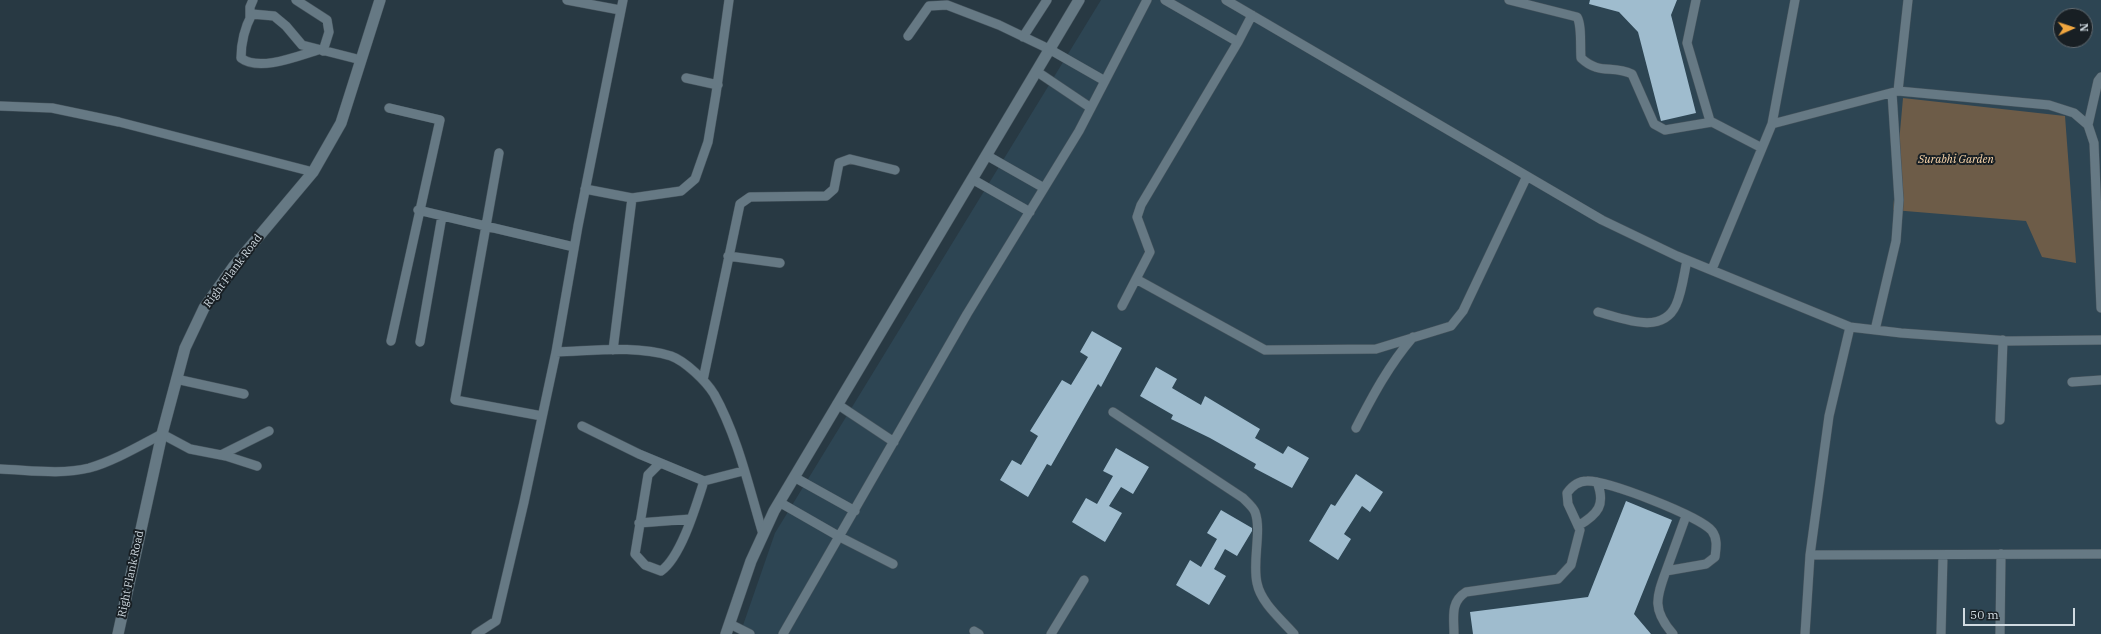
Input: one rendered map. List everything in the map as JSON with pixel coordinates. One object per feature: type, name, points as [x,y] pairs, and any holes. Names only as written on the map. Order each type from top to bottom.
[{"type":"street","name":"Right Flank Road","points":[[118,634],[162,434],[185,348],[204,308],[234,266],[312,172],[341,123],[380,0]]},
{"type":"street","points":[[728,629],[751,561],[779,502],[1079,0]]},
{"type":"lane","points":[[253,0],[250,8],[250,17],[245,27],[241,43],[241,58],[248,63],[267,63],[321,51]]},
{"type":"lane","points":[[296,0],[327,20],[329,32],[321,51]]},
{"type":"lane","points":[[567,0],[620,10]]},
{"type":"lane","points":[[476,634],[496,621],[524,502],[556,352],[585,189],[623,0]]},
{"type":"lane","points":[[585,189],[632,198],[681,191],[695,178],[708,142],[718,86],[729,0]]},
{"type":"lane","points":[[1023,37],[1047,0]]},
{"type":"lane","points":[[783,634],[967,314],[1030,212],[1091,108],[1147,0]]},
{"type":"lane","points":[[1165,0],[1238,42]]},
{"type":"lane","points":[[1226,0],[1602,220],[1688,260],[1850,327],[2003,340],[2101,340]]},
{"type":"lane","points":[[1509,0],[1577,16],[1580,23],[1579,39],[1581,58],[1588,64],[1600,70],[1621,69],[1632,74],[1654,124],[1664,130],[1712,122]]},
{"type":"lane","points":[[1696,0],[1686,43],[1710,121],[1762,148]]},
{"type":"lane","points":[[1712,270],[1772,124],[1795,0]]},
{"type":"lane","points":[[1875,330],[1896,241],[1899,200],[1895,92],[1908,0]]},
{"type":"lane","points":[[908,36],[929,6],[947,5],[998,25],[1049,49],[1105,81]]},
{"type":"lane","points":[[250,17],[252,14],[274,16],[286,26],[302,45],[361,60]]},
{"type":"lane","points":[[1122,306],[1150,252],[1138,217],[1141,205],[1238,42],[1252,15]]},
{"type":"lane","points":[[1036,71],[1091,108]]},
{"type":"lane","points":[[2088,125],[2098,81],[2101,77]]},
{"type":"lane","points":[[686,78],[718,86]]},
{"type":"lane","points":[[1772,124],[1895,92],[2049,105],[2074,113],[2088,125],[2094,143],[2101,308]]},
{"type":"lane","points":[[0,106],[52,108],[120,122],[312,172]]},
{"type":"lane","points":[[389,108],[440,120],[418,210],[391,341]]},
{"type":"lane","points":[[499,153],[454,400],[542,416]]},
{"type":"lane","points":[[986,155],[1044,188]]},
{"type":"lane","points":[[703,380],[740,204],[750,197],[826,196],[834,189],[839,163],[850,159],[895,170]]},
{"type":"lane","points":[[1136,278],[1265,350],[1376,349],[1451,326],[1462,311],[1527,176]]},
{"type":"lane","points":[[972,179],[1030,212]]},
{"type":"lane","points":[[612,350],[632,198]]},
{"type":"lane","points":[[418,210],[574,247]]},
{"type":"lane","points":[[420,342],[442,216]]},
{"type":"lane","points":[[728,256],[780,263]]},
{"type":"lane","points":[[1598,312],[1645,323],[1657,323],[1668,317],[1676,305],[1688,260]]},
{"type":"lane","points":[[1805,634],[1810,555],[1829,416],[1850,327]]},
{"type":"lane","points":[[1356,428],[1395,358],[1413,338]]},
{"type":"lane","points":[[2000,420],[2003,340]]},
{"type":"lane","points":[[556,352],[637,350],[672,357],[697,373],[713,393],[731,432],[763,534]]},
{"type":"lane","points":[[176,379],[244,394]]},
{"type":"lane","points":[[2072,382],[2101,380]]},
{"type":"lane","points":[[838,404],[894,442]]},
{"type":"lane","points":[[1113,412],[1243,498],[1255,512],[1255,566],[1257,583],[1262,597],[1294,634]]},
{"type":"lane","points":[[582,426],[660,463],[704,481],[743,471]]},
{"type":"lane","points":[[221,455],[269,431]]},
{"type":"lane","points":[[0,469],[60,471],[89,468],[113,459],[162,434],[190,449],[221,455],[257,466]]},
{"type":"lane","points":[[660,463],[648,475],[635,554],[645,564],[661,571],[670,565],[691,518],[704,481]]},
{"type":"lane","points":[[794,477],[855,511]]},
{"type":"lane","points":[[1454,634],[1454,611],[1458,597],[1466,592],[1558,579],[1571,565],[1580,530],[1568,504],[1567,493],[1573,485],[1586,480],[1606,483],[1686,516],[1712,531],[1717,543],[1715,558],[1706,564],[1666,571]]},
{"type":"lane","points":[[1578,526],[1596,513],[1600,506],[1601,493],[1597,482]]},
{"type":"lane","points":[[779,502],[840,537],[893,564]]},
{"type":"lane","points":[[1673,634],[1665,624],[1657,607],[1657,595],[1686,516]]},
{"type":"lane","points":[[639,523],[691,518]]},
{"type":"lane","points":[[1941,634],[1943,554]]},
{"type":"lane","points":[[2000,634],[2001,554]]},
{"type":"lane","points":[[1810,555],[2101,554]]},
{"type":"lane","points":[[1051,634],[1084,580]]},
{"type":"lane","points":[[728,629],[750,634]]},
{"type":"shaded area","points":[[1101,0],[2101,0],[2101,634],[740,634],[775,533]]},
{"type":"green space","name":"Surabhi Garden","points":[[1903,98],[2065,116],[2076,263],[2042,257],[2026,221],[1893,210]]},
{"type":"building","points":[[1590,0],[1677,0],[1671,15],[1696,113],[1661,121],[1638,32],[1619,12],[1589,4]]},
{"type":"building","points":[[1092,331],[1122,348],[1101,387],[1098,384],[1051,466],[1047,464],[1028,497],[1000,480],[1012,460],[1021,465],[1038,436],[1030,431],[1062,380],[1071,385],[1088,357],[1080,352]]},
{"type":"building","points":[[1156,367],[1177,379],[1172,388],[1201,405],[1205,396],[1260,429],[1255,438],[1283,454],[1288,446],[1309,458],[1292,488],[1254,468],[1256,464],[1210,438],[1171,419],[1173,415],[1140,396]]},
{"type":"building","points":[[1116,448],[1149,467],[1133,494],[1121,487],[1109,506],[1122,513],[1105,542],[1072,522],[1086,498],[1097,504],[1113,476],[1103,471]]},
{"type":"building","points":[[1356,474],[1383,492],[1370,512],[1362,506],[1344,534],[1351,539],[1338,560],[1309,541],[1331,504],[1335,506]]},
{"type":"building","points":[[1626,501],[1672,520],[1634,614],[1651,634],[1473,634],[1470,612],[1588,597]]},
{"type":"building","points":[[1221,510],[1252,528],[1252,531],[1237,556],[1225,549],[1214,569],[1226,576],[1209,605],[1176,585],[1190,560],[1201,567],[1217,539],[1207,533]]}]
